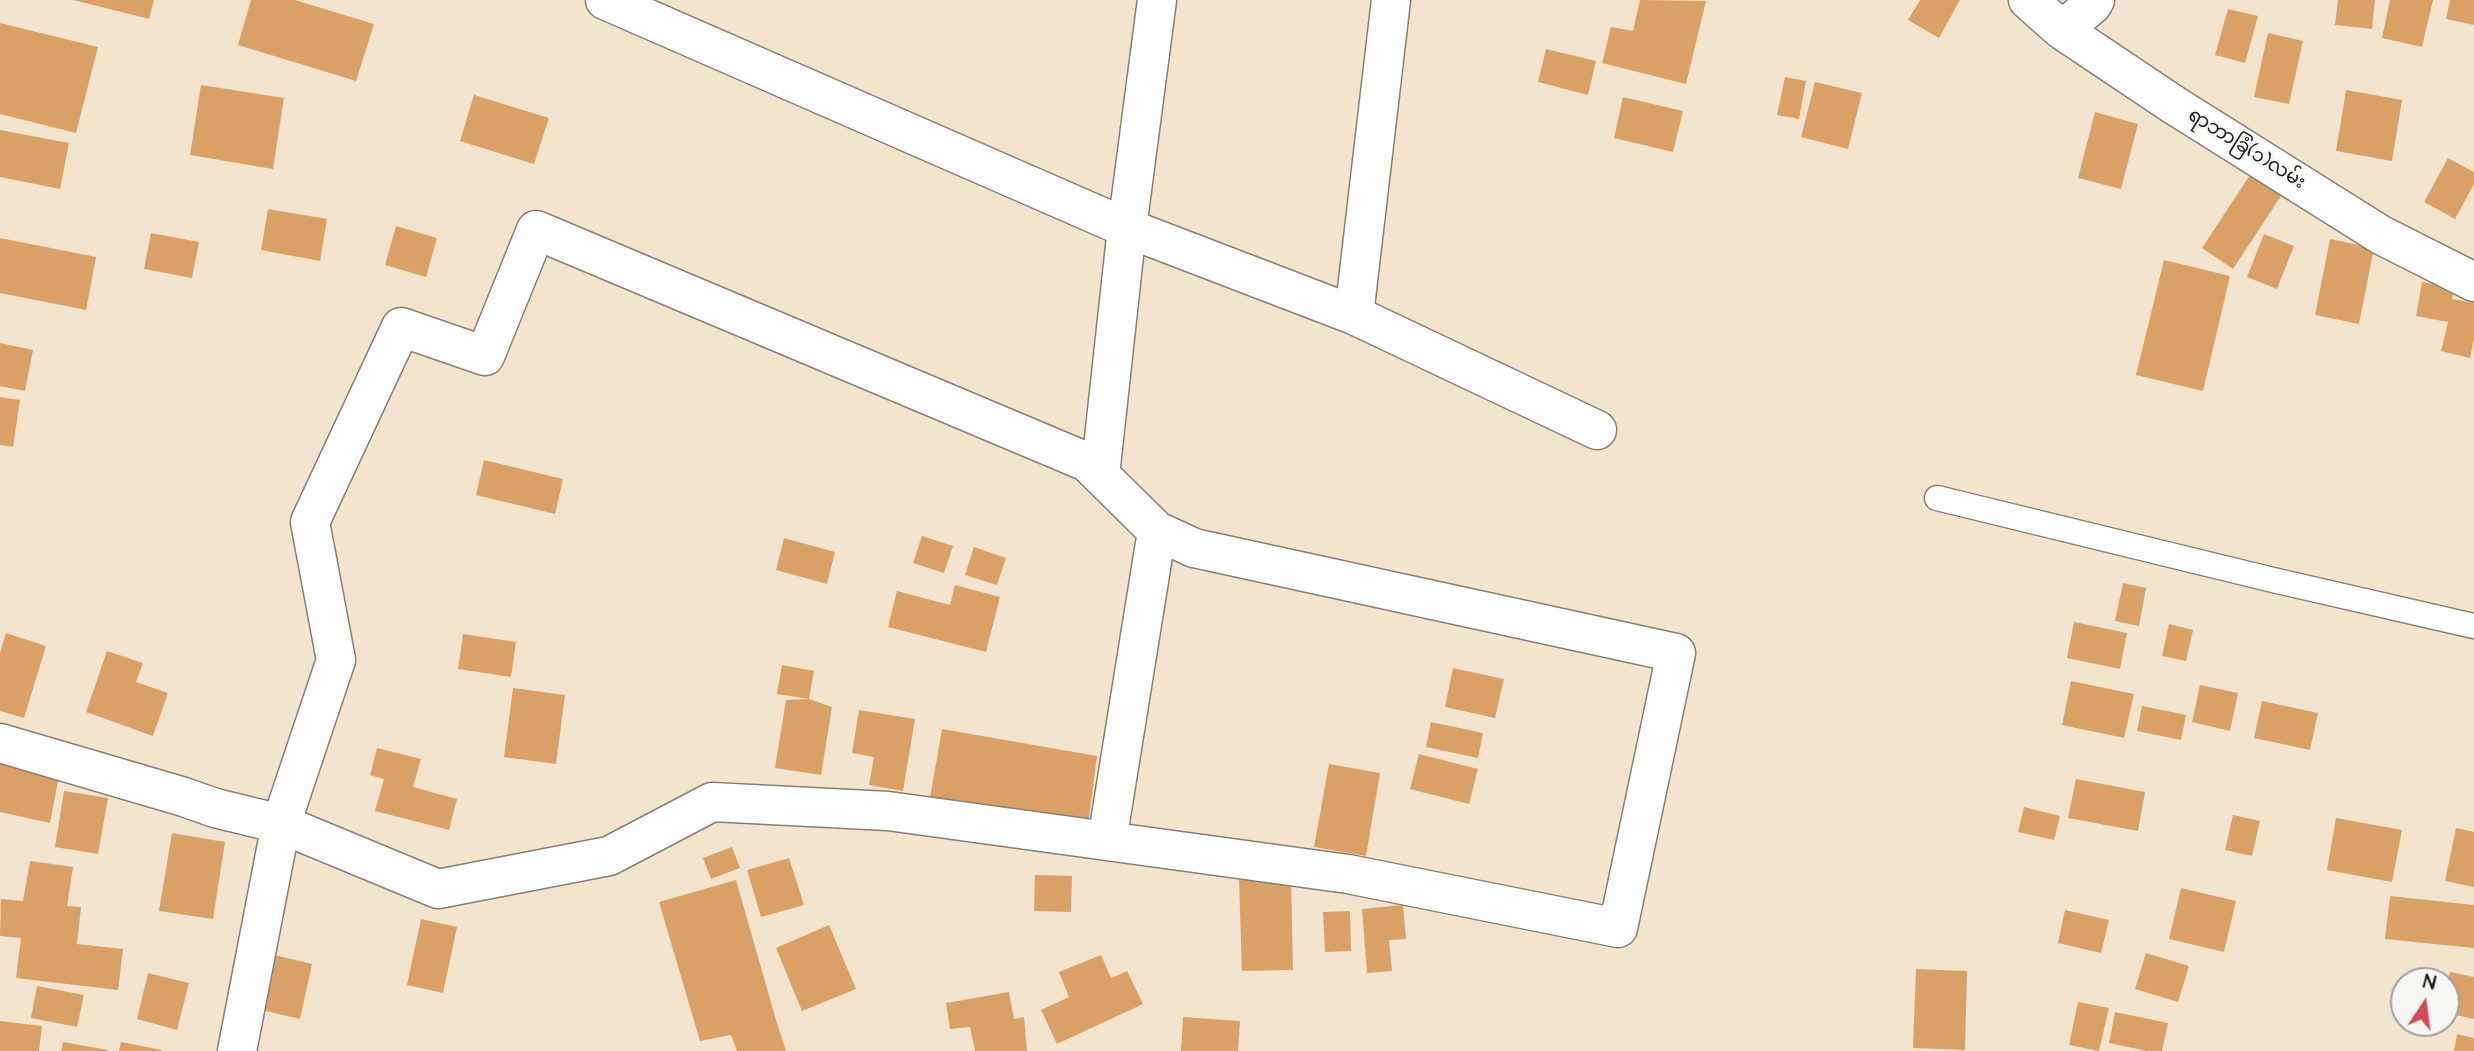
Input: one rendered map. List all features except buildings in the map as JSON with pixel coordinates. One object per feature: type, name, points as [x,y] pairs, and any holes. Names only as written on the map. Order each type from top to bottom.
[{"type":"street","points":[[605,0],[1127,228],[1354,315],[1597,430]]},
{"type":"street","points":[[1100,475],[1127,228],[1157,0]]},
{"type":"street","points":[[1354,315],[1391,0]]},
{"type":"street","name":"ရာဘာခြံ(၁)လမ်း","points":[[2028,0],[2062,30],[2174,105],[2381,235],[2474,282]]},
{"type":"street","points":[[2062,30],[2095,0]]},
{"type":"street","points":[[0,743],[215,808],[281,824],[438,889],[609,856],[712,802],[888,811],[1348,874],[1618,928],[1676,653],[1194,548],[1157,531],[1087,462],[536,230],[485,356],[401,327],[310,522],[336,660],[281,824],[237,1051]]},
{"type":"street","points":[[1107,841],[1157,531]]},
{"type":"lane","points":[[1937,498],[2474,626]]}]
